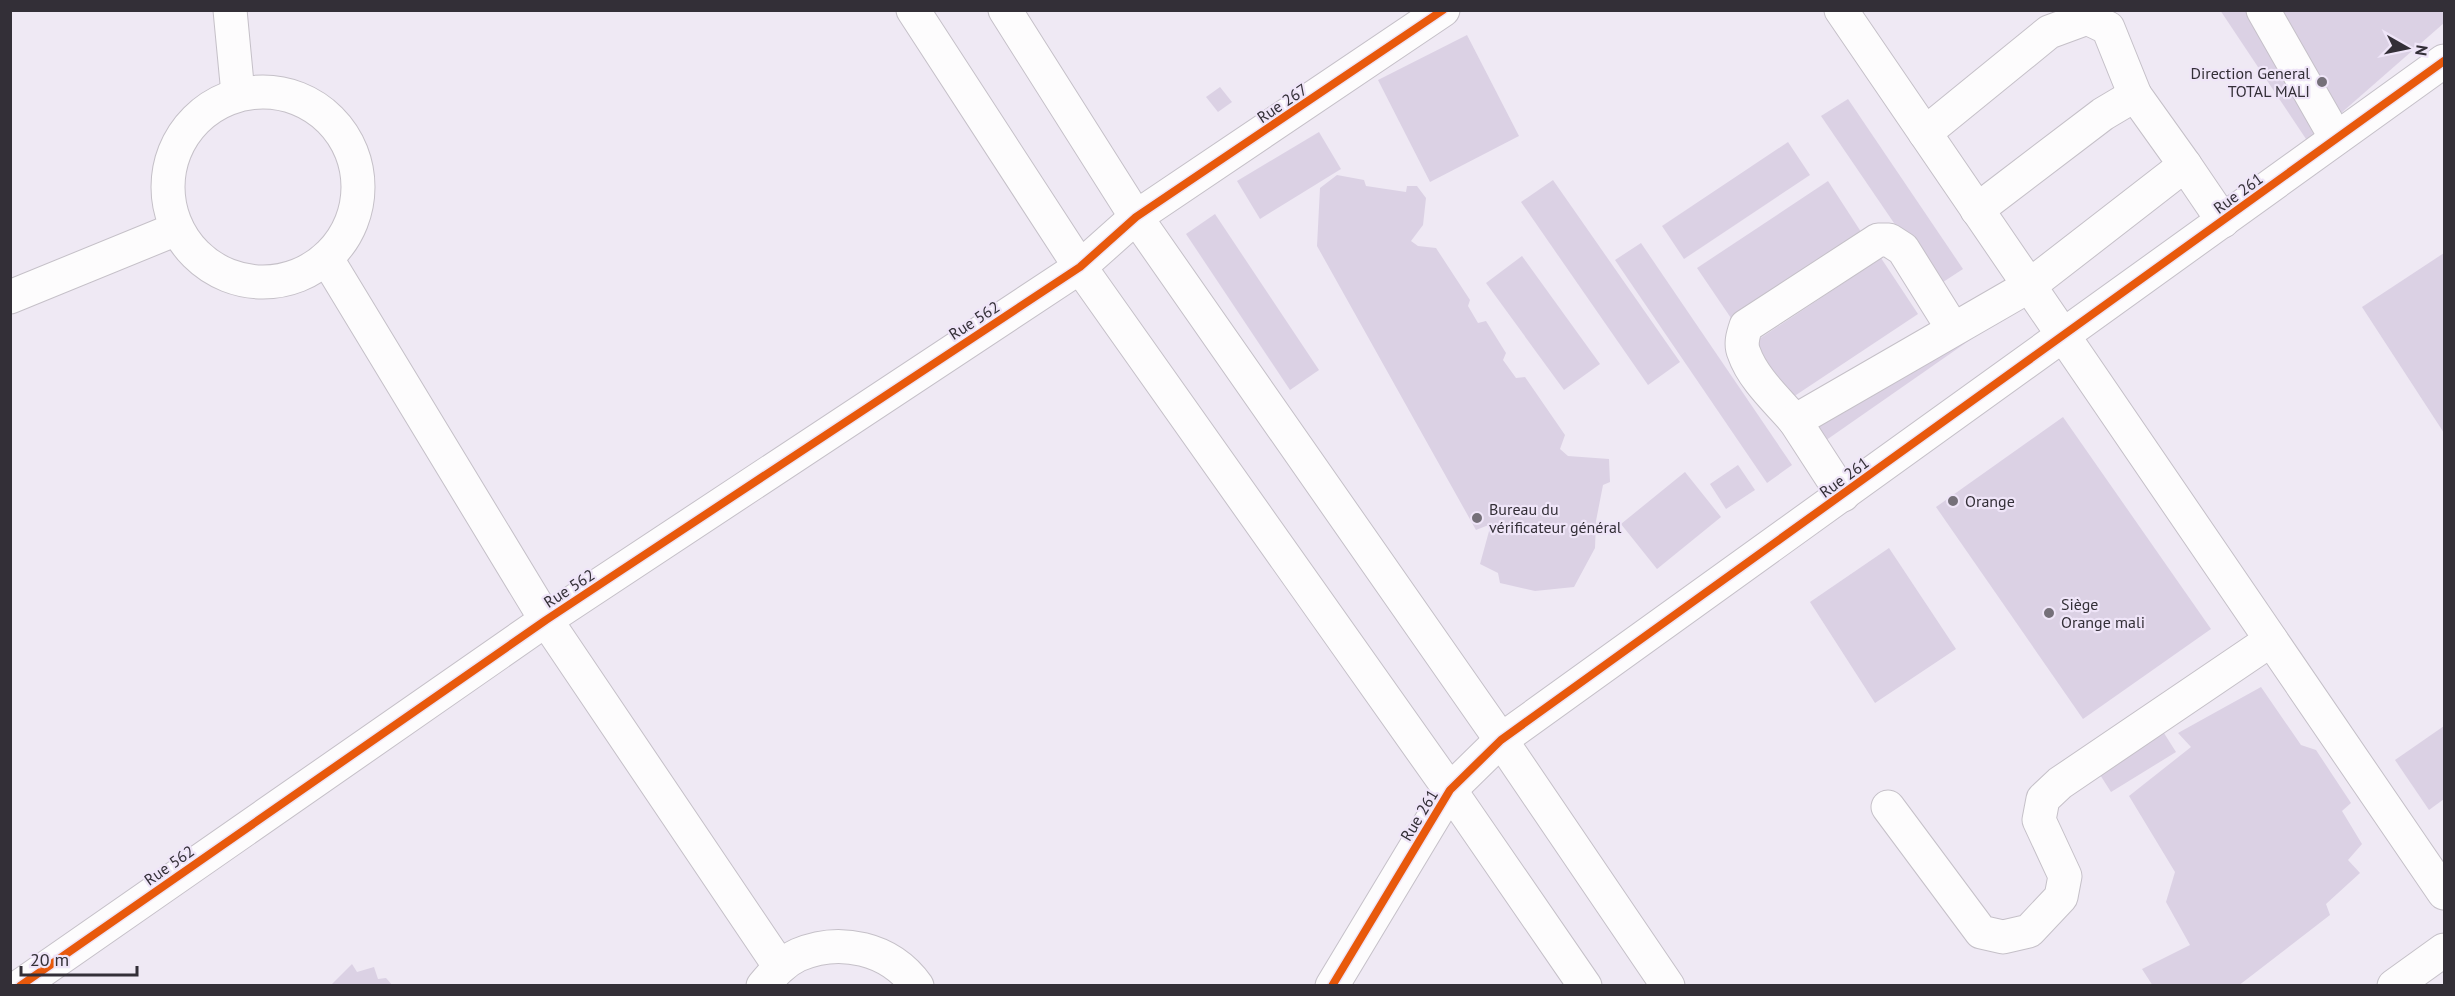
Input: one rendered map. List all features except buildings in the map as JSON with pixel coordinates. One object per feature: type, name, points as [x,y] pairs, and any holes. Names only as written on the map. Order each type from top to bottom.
[{"type":"street","points":[[230,10],[238,94]]},
{"type":"street","points":[[913,10],[1080,267],[1450,790],[1585,986]]},
{"type":"street","points":[[1005,10],[1136,217],[1501,740],[1668,986]]},
{"type":"street","name":"Rue 267","points":[[1136,217],[1443,10]]},
{"type":"street","points":[[1841,10],[2445,893]]},
{"type":"street","points":[[2263,10],[2337,138]]},
{"type":"street","points":[[1925,133],[2049,32],[2086,18],[2108,28],[2135,95],[2223,221]]},
{"type":"street","name":"Rue 261","points":[[1332,986],[1450,790],[1501,740],[2445,61]]},
{"type":"street","points":[[275,92],[305,100],[334,122],[352,151],[358,170],[358,203],[350,229],[327,259],[306,273],[270,283],[231,278],[204,262],[174,230],[168,190],[172,157],[187,130],[210,107],[238,94],[275,92]]},
{"type":"street","points":[[1977,210],[2103,114],[2135,95]]},
{"type":"street","points":[[1795,421],[2029,286],[2185,165]]},
{"type":"street","name":"Rue 562","points":[[20,986],[546,620],[1080,267],[1136,217]]},
{"type":"street","points":[[10,297],[174,230]]},
{"type":"street","points":[[1843,495],[1795,421],[1758,376],[1743,352],[1742,340],[1746,326],[1878,240],[1889,240],[1903,249],[1953,329]]},
{"type":"street","points":[[327,259],[546,620],[771,976],[797,956],[830,946],[847,946],[880,954],[908,973],[917,986]]},
{"type":"street","points":[[1888,807],[1981,932],[2003,937],[2029,931],[2061,897],[2065,876],[2039,820],[2043,799],[2060,783],[2271,640]]},
{"type":"street","points":[[2394,986],[2445,950]]},
{"type":"cycle path","points":[[20,986],[546,620],[1080,267],[1136,217],[1443,10]]},
{"type":"cycle path","points":[[1332,986],[1450,790],[1501,740],[2444,61]]},
{"type":"place","name":"Direction General TOTAL MALI","points":[[2322,82]]},
{"type":"place","name":"Orange","points":[[1953,501]]},
{"type":"place","name":"Bureau du vérificateur général","points":[[1477,518]]},
{"type":"place","name":"Siège Orange mali","points":[[2049,613]]}]
